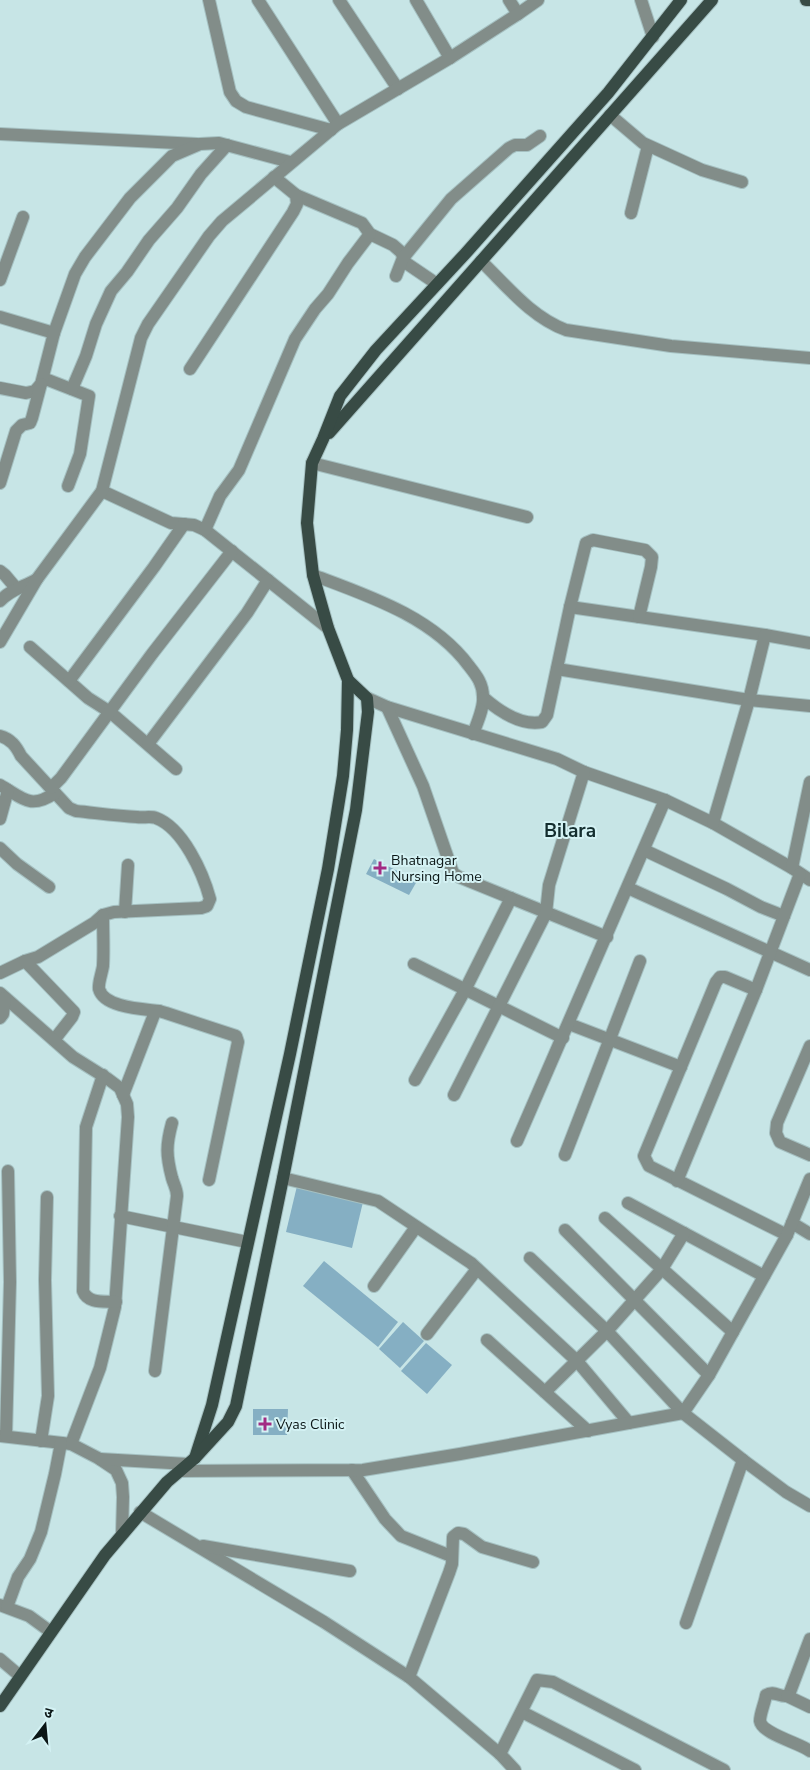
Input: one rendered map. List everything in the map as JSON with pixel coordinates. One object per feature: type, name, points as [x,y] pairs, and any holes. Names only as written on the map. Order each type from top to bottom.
[{"type":"main road","points":[[187,1464],[212,1405],[292,1044],[328,869],[343,776],[347,730],[348,680],[328,628],[313,575],[307,523],[312,463],[340,396],[376,350],[438,284],[608,93],[681,0]]},
{"type":"main road","points":[[323,439],[712,0]]},
{"type":"main road","points":[[0,1706],[105,1555],[140,1512],[228,1422],[236,1406],[356,810],[368,712],[367,698],[348,680]]},
{"type":"street","points":[[209,0],[230,92],[236,101],[246,107],[334,127]]},
{"type":"street","points":[[258,0],[334,127]]},
{"type":"street","points":[[339,0],[398,89]]},
{"type":"street","points":[[416,0],[450,58]]},
{"type":"street","points":[[509,0],[518,14]]},
{"type":"street","points":[[0,642],[37,579],[102,490],[141,338],[148,324],[209,236],[222,221],[334,127],[450,58],[538,0]]},
{"type":"street","points":[[641,0],[653,37]]},
{"type":"street","points":[[610,115],[632,136],[648,146],[702,170],[742,182]]},
{"type":"street","points":[[0,134],[200,144],[219,143],[290,162]]},
{"type":"street","points":[[396,276],[403,258],[458,192],[509,148],[516,145],[527,145],[540,136]]},
{"type":"street","points":[[0,483],[16,431],[22,425],[30,423],[32,418],[54,333],[75,274],[85,257],[130,198],[172,156],[200,144]]},
{"type":"street","points":[[72,389],[86,356],[96,324],[111,291],[128,272],[149,240],[177,208],[201,174],[226,146]]},
{"type":"street","points":[[631,213],[648,146]]},
{"type":"street","points":[[274,177],[296,195],[362,223],[370,234],[393,245],[401,252],[406,262],[438,284]]},
{"type":"street","points":[[190,369],[293,212],[297,204],[296,195]]},
{"type":"street","points":[[0,280],[23,217]]},
{"type":"street","points":[[205,530],[220,496],[239,470],[295,339],[315,309],[328,294],[348,262],[370,234]]},
{"type":"street","points":[[481,261],[536,314],[551,325],[566,330],[671,346],[810,358]]},
{"type":"street","points":[[0,317],[54,333]]},
{"type":"street","points":[[42,381],[89,396],[80,454],[68,486]]},
{"type":"street","points":[[0,388],[26,393],[35,391],[42,381]]},
{"type":"street","points":[[312,463],[527,517]]},
{"type":"street","points":[[102,490],[171,524],[194,525],[205,530],[328,628]]},
{"type":"street","points":[[69,681],[184,524]]},
{"type":"street","points":[[484,698],[498,710],[533,723],[542,722],[547,715],[586,543],[593,540],[645,550],[652,557],[639,617]]},
{"type":"street","points":[[0,819],[4,788],[27,801],[33,802],[42,801],[53,790],[152,654],[232,551]]},
{"type":"street","points":[[0,571],[5,574],[16,588]]},
{"type":"street","points":[[313,575],[389,605],[416,619],[457,650],[481,683],[484,698],[473,734]]},
{"type":"street","points":[[0,601],[16,588],[25,586],[37,579]]},
{"type":"street","points":[[148,744],[247,613],[268,580]]},
{"type":"street","points":[[570,607],[810,643]]},
{"type":"street","points":[[712,823],[749,700],[765,635]]},
{"type":"street","points":[[30,647],[88,698],[110,712],[176,769]]},
{"type":"street","points":[[557,670],[749,700],[810,706]]},
{"type":"street","points":[[367,698],[387,707],[557,759],[584,772],[665,800],[712,823],[801,874]]},
{"type":"street","points":[[387,707],[423,786],[453,873],[459,878],[606,937]]},
{"type":"street","points":[[0,736],[8,738],[21,756],[62,802],[76,812],[140,818],[155,817],[166,824],[179,835],[188,848],[210,899],[207,906],[201,908],[114,912],[103,915],[94,923],[38,957],[25,961],[0,974]]},
{"type":"street","points":[[454,1095],[546,913],[549,885],[584,772]]},
{"type":"street","points":[[677,1181],[756,990],[801,874],[810,782]]},
{"type":"street","points":[[517,1141],[665,800]]},
{"type":"street","points":[[0,848],[17,864],[49,887]]},
{"type":"street","points":[[644,850],[761,907],[784,916]]},
{"type":"street","points":[[125,912],[128,865]]},
{"type":"street","points":[[628,888],[810,970]]},
{"type":"street","points":[[414,1080],[465,990],[511,898]]},
{"type":"street","points":[[103,915],[103,966],[99,988],[101,993],[112,1002],[121,1005],[159,1011],[236,1036],[238,1042],[209,1180]]},
{"type":"street","points":[[565,1156],[640,960]]},
{"type":"street","points":[[25,961],[74,1012],[54,1040]]},
{"type":"street","points":[[414,964],[562,1038]]},
{"type":"street","points":[[756,990],[725,977],[720,977],[716,982],[644,1156],[649,1166],[677,1181],[789,1229],[810,1234]]},
{"type":"street","points":[[3,995],[73,1058],[103,1075],[120,1088],[127,1104],[128,1117],[120,1216],[116,1302],[110,1334],[100,1368],[66,1444],[41,1532],[30,1559],[3,1606],[29,1616],[51,1632]]},
{"type":"street","points":[[0,1018],[3,1014],[3,995]]},
{"type":"street","points":[[123,1095],[152,1017],[155,1012],[159,1011]]},
{"type":"street","points":[[569,1024],[681,1067]]},
{"type":"street","points":[[810,1046],[777,1122],[776,1133],[780,1142],[810,1155]]},
{"type":"street","points":[[103,1075],[86,1127],[83,1291],[85,1297],[90,1300],[116,1302]]},
{"type":"street","points":[[155,1371],[177,1188],[167,1159],[166,1143],[172,1123]]},
{"type":"street","points":[[8,1172],[10,1282],[3,1436],[66,1444],[116,1470],[122,1483],[122,1534]]},
{"type":"street","points":[[283,1178],[378,1201],[391,1208],[477,1269],[577,1361],[629,1423]]},
{"type":"street","points":[[100,1460],[363,1470],[683,1413],[708,1375],[764,1276],[789,1229],[810,1179]]},
{"type":"street","points":[[41,1441],[48,1396],[45,1280],[48,1197]]},
{"type":"street","points":[[628,1202],[764,1276]]},
{"type":"street","points":[[120,1216],[247,1242]]},
{"type":"street","points":[[605,1218],[732,1332]]},
{"type":"street","points":[[374,1286],[416,1227]]},
{"type":"street","points":[[565,1230],[708,1375]]},
{"type":"street","points":[[545,1392],[607,1331],[662,1269],[684,1233]]},
{"type":"street","points":[[530,1258],[607,1331],[683,1413],[786,1492],[810,1506]]},
{"type":"street","points":[[427,1334],[477,1269]]},
{"type":"street","points":[[487,1340],[588,1431]]},
{"type":"street","points":[[686,1623],[743,1460]]},
{"type":"street","points":[[352,1470],[385,1519],[401,1536],[451,1556]]},
{"type":"street","points":[[140,1512],[324,1622],[409,1677],[500,1754],[515,1770]]},
{"type":"street","points":[[409,1677],[452,1564],[453,1537],[458,1533],[464,1534],[482,1547],[534,1562]]},
{"type":"street","points":[[196,1545],[350,1571]]},
{"type":"street","points":[[787,1696],[810,1639]]},
{"type":"street","points":[[0,1659],[20,1676]]},
{"type":"street","points":[[500,1754],[537,1680],[544,1679],[724,1770]]},
{"type":"street","points":[[810,1707],[787,1696],[776,1693],[766,1694],[760,1720],[762,1726],[768,1731],[810,1751]]},
{"type":"street","points":[[522,1712],[621,1767],[635,1770]]},
{"type":"building","points":[[374,859],[417,881],[409,895],[366,874]]},
{"type":"building","points":[[297,1186],[363,1202],[352,1248],[286,1232]]},
{"type":"building","points":[[324,1261],[398,1322],[378,1347],[303,1286]]},
{"type":"building","points":[[403,1322],[424,1341],[400,1368],[379,1349]]},
{"type":"building","points":[[426,1343],[452,1365],[427,1394],[401,1371]]},
{"type":"building","points":[[253,1409],[288,1409],[287,1435],[253,1435]]},
{"type":"place","name":"Bhatnagar Nursing Home","points":[[380,868]]},
{"type":"place","name":"Vyas Clinic","points":[[265,1424]]},
{"type":"district","name":"Bilara","points":[[570,830]]}]
